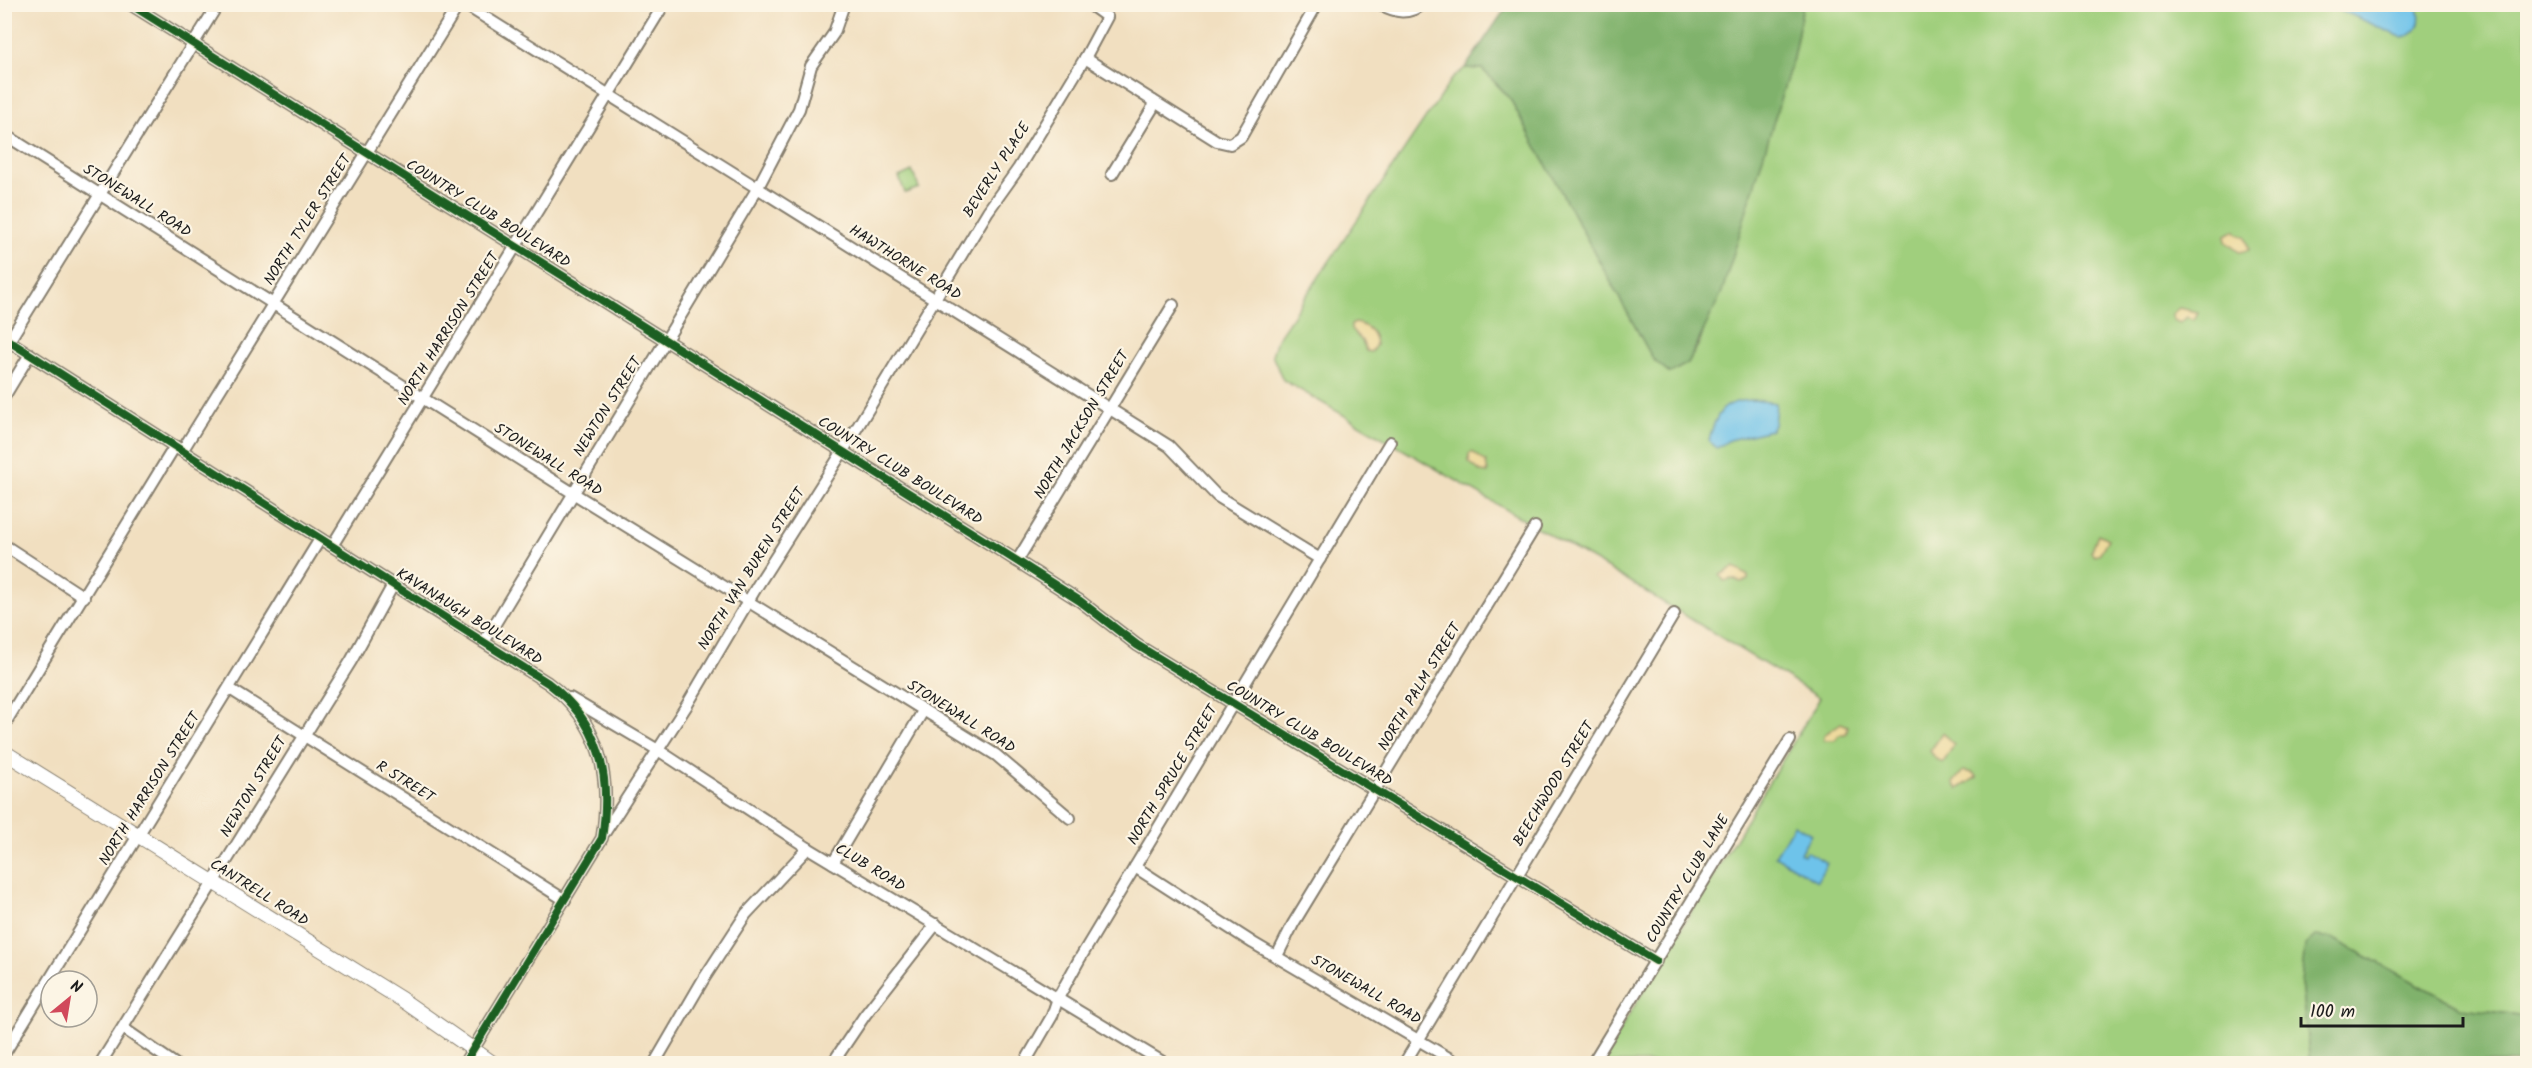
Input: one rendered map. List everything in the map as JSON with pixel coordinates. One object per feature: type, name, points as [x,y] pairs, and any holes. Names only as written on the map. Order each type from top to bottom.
[{"type":"main road","name":"CANTRELL ROAD","points":[[4,752],[401,999],[494,1064]]},
{"type":"street","name":"COUNTRY CLUB BOULEVARD","points":[[130,4],[1080,601],[1137,645],[1656,961]]},
{"type":"street","points":[[7,340],[218,4]]},
{"type":"street","name":"NORTH TYLER STREET","points":[[4,725],[368,154],[459,4]]},
{"type":"street","name":"HAWTHORNE ROAD","points":[[464,4],[1110,408],[1176,451],[1217,496],[1320,559]]},
{"type":"street","name":"NORTH HARRISON STREET","points":[[332,546],[424,400],[664,4]]},
{"type":"street","points":[[757,189],[798,109],[812,66],[834,33],[844,4]]},
{"type":"street","name":"BEVERLY PLACE","points":[[924,315],[988,211],[1018,169],[1107,17],[1089,4]]},
{"type":"street","points":[[1085,58],[1216,141],[1226,144],[1241,137],[1317,4]]},
{"type":"street","points":[[1380,4],[1403,13],[1424,4]]},
{"type":"street","points":[[1112,174],[1152,110],[1153,101]]},
{"type":"street","name":"STONEWALL ROAD","points":[[4,134],[424,400],[996,755],[1070,818]]},
{"type":"street","name":"NEWTON STREET","points":[[484,642],[757,189]]},
{"type":"street","name":"NORTH JACKSON STREET","points":[[1017,561],[1173,304]]},
{"type":"street","name":"NORTH VAN BUREN STREET","points":[[602,838],[843,452],[924,315]]},
{"type":"street","name":"KAVANAUGH BOULEVARD","points":[[7,340],[484,642],[562,694],[588,727],[601,760],[606,799],[602,838],[464,1064]]},
{"type":"street","points":[[4,397],[30,354]]},
{"type":"street","name":"NORTH SPRUCE STREET","points":[[1024,1064],[1057,1007],[1058,998],[1390,442]]},
{"type":"street","name":"NORTH PALM STREET","points":[[1277,956],[1293,924],[1535,526]]},
{"type":"street","name":"NORTH HARRISON STREET","points":[[4,1054],[320,539]]},
{"type":"street","points":[[4,545],[84,597]]},
{"type":"street","name":"NEWTON STREET","points":[[100,1064],[351,661],[393,585]]},
{"type":"street","name":"BEECHWOOD STREET","points":[[1404,1064],[1674,614]]},
{"type":"street","name":"R STREET","points":[[230,689],[565,900]]},
{"type":"street","name":"CLUB ROAD","points":[[562,694],[658,750],[808,848],[1166,1064]]},
{"type":"street","points":[[833,863],[923,711]]},
{"type":"street","name":"COUNTRY CLUB LANE","points":[[1592,1064],[1790,740]]},
{"type":"street","points":[[654,1064],[746,914],[808,848]]},
{"type":"street","name":"STONEWALL ROAD","points":[[1136,867],[1277,956],[1419,1038],[1459,1064]]},
{"type":"street","points":[[832,1064],[865,1015],[936,924]]},
{"type":"street","points":[[123,1029],[175,1064]]},
{"type":"green space","points":[[1508,5],[1803,5],[1793,58],[1722,292],[1688,363],[1670,373],[1653,359],[1509,97],[1482,69],[1465,68]]},
{"type":"green space","points":[[1803,5],[2527,5],[2527,1016],[2462,1008],[2332,938],[2301,983],[2310,1063],[1600,1063],[1820,698],[1612,571],[1283,380],[1272,355],[1277,339],[1452,79],[1465,68],[1482,69],[1509,97],[1653,359],[1670,373],[1688,363],[1700,342],[1793,58]]},
{"type":"green space","points":[[912,171],[919,188],[905,193],[899,177]]},
{"type":"green space","points":[[2315,936],[2332,938],[2462,1008],[2527,1016],[2527,1063],[2310,1063],[2301,983],[2305,945]]},
{"type":"sand","points":[[2235,230],[2237,234],[2245,237],[2249,250],[2239,252],[2226,242],[2226,235]]},
{"type":"sand","points":[[2179,308],[2198,312],[2194,320],[2187,317],[2180,323],[2173,320],[2172,314]]},
{"type":"sand","points":[[1355,323],[1367,327],[1372,332],[1376,345],[1371,352],[1366,351],[1362,341],[1351,329],[1351,325]]},
{"type":"sand","points":[[1472,452],[1486,462],[1488,473],[1481,472],[1469,462],[1469,454]]},
{"type":"sand","points":[[2098,534],[2108,539],[2100,553],[2094,556],[2091,552]]},
{"type":"sand","points":[[1734,567],[1748,576],[1748,580],[1724,581],[1720,575]]},
{"type":"sand","points":[[1841,723],[1848,726],[1846,735],[1839,735],[1835,740],[1824,740],[1824,735]]},
{"type":"sand","points":[[1943,733],[1954,745],[1943,763],[1936,759],[1930,751]]},
{"type":"sand","points":[[1963,771],[1973,773],[1977,777],[1958,789],[1953,783]]},
{"type":"water","points":[[2329,5],[2417,5],[2420,16],[2416,30],[2412,34],[2401,37]]},
{"type":"water","points":[[1753,400],[1776,403],[1774,425],[1771,430],[1729,440],[1717,448],[1709,441],[1714,423],[1722,410],[1734,403]]},
{"type":"water","points":[[1794,824],[1811,834],[1800,853],[1804,855],[1806,851],[1827,863],[1817,881],[1775,856]]},
{"type":"cycle path","points":[[130,4],[1080,601],[1137,645],[1656,961]]},
{"type":"cycle path","points":[[4,338],[548,683],[566,698],[580,715],[591,733],[603,772],[605,815],[602,838],[464,1064]]}]
